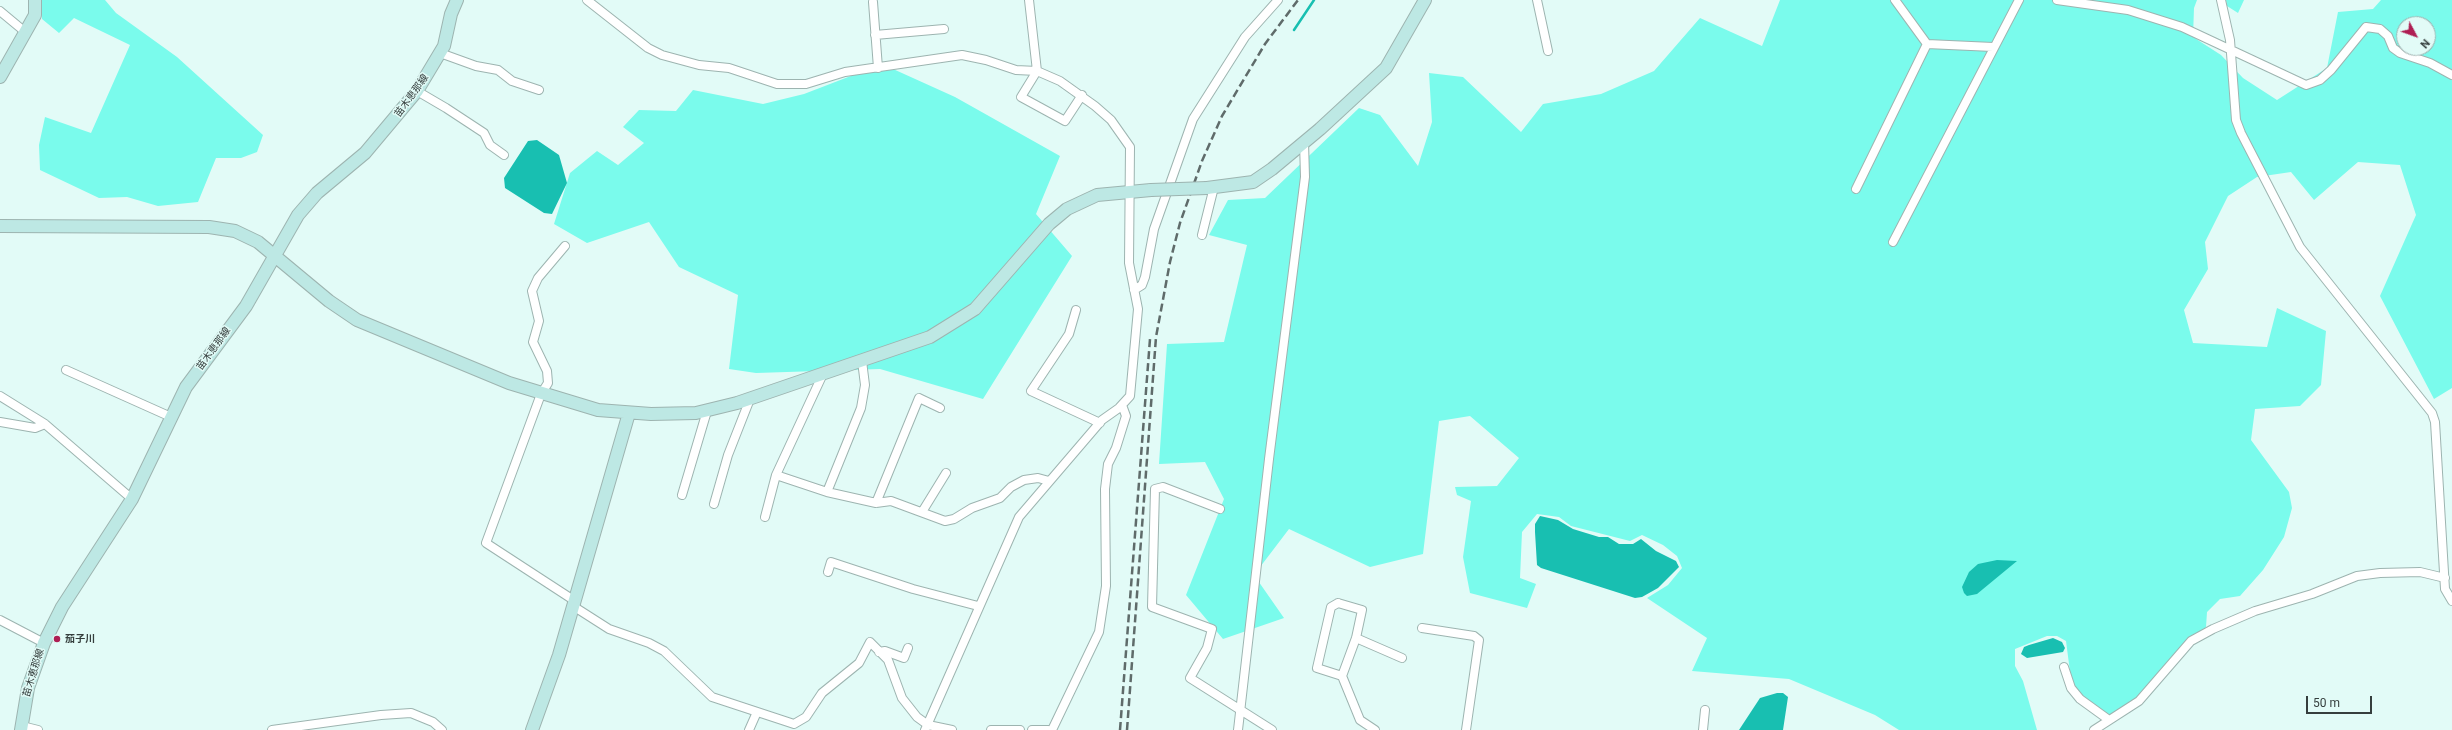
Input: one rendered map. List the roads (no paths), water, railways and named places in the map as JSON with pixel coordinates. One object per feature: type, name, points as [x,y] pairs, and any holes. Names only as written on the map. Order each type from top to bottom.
[{"type":"street","points":[[0,77],[24,31],[35,15],[35,0]]},
{"type":"street","name":"苗木恵那線","points":[[22,728],[28,688],[44,643],[62,607],[132,499],[186,387],[246,306],[298,215],[312,199],[365,153],[417,92],[440,53],[457,0]]},
{"type":"street","points":[[587,0],[648,48],[662,55],[699,65],[730,68],[777,84],[806,84],[845,72],[962,55],[986,60],[1016,70],[1037,71],[1048,74],[1082,95],[1111,120],[1130,147],[1129,263],[1138,309],[1132,388],[1130,396],[1122,405],[1100,423],[1049,481],[1015,523],[978,606],[927,728]]},
{"type":"street","points":[[1029,0],[1037,71],[1021,98],[1065,121],[1082,95]]},
{"type":"street","points":[[1134,290],[1142,285],[1145,277],[1154,229],[1193,119],[1245,37],[1278,0]]},
{"type":"street","points":[[0,226],[223,228],[247,235],[275,255],[329,301],[368,326],[509,383],[541,394],[598,410],[629,413],[696,413],[750,399],[822,376],[930,337],[965,317],[991,292],[1049,224],[1070,206],[1097,195],[1150,190],[1210,188],[1253,182],[1350,103],[1386,68],[1425,0]]},
{"type":"street","points":[[1537,0],[1548,51]]},
{"type":"street","points":[[1895,0],[1927,44]]},
{"type":"street","points":[[1893,242],[1993,47],[2019,0]]},
{"type":"street","points":[[2057,0],[2128,10],[2182,27],[2300,84],[2313,84],[2331,70],[2366,26],[2380,30],[2388,36],[2393,48],[2400,53],[2430,62],[2452,75]]},
{"type":"street","points":[[2221,0],[2231,50],[2236,120],[2241,133],[2300,247],[2432,413],[2435,422],[2445,589],[2452,601]]},
{"type":"street","points":[[873,2],[878,68]]},
{"type":"street","points":[[0,11],[24,31]]},
{"type":"street","points":[[875,35],[944,29]]},
{"type":"street","points":[[1927,44],[1993,47]]},
{"type":"street","points":[[1856,189],[1927,44]]},
{"type":"street","points":[[440,53],[476,66],[498,70],[512,81],[539,90]]},
{"type":"street","points":[[417,92],[446,108],[484,133],[490,145],[504,155]]},
{"type":"street","points":[[1238,730],[1269,459],[1305,177],[1304,142]]},
{"type":"street","points":[[1202,235],[1210,188]]},
{"type":"street","points":[[565,246],[538,278],[532,291],[539,321],[533,342],[548,370],[548,383],[541,394],[486,543],[609,629],[649,643],[664,651],[712,697],[794,724],[806,717],[822,693],[859,663],[870,642],[892,666],[895,684],[902,698],[927,728],[952,730]]},
{"type":"street","points":[[1076,310],[1070,334],[1031,391],[1100,423]]},
{"type":"street","points":[[827,492],[861,408],[865,385],[862,361]]},
{"type":"street","points":[[66,370],[171,418]]},
{"type":"street","points":[[765,517],[776,475],[822,376]]},
{"type":"street","points":[[0,396],[45,424],[132,499]]},
{"type":"street","points":[[876,503],[919,398],[940,408]]},
{"type":"street","points":[[714,504],[728,455],[750,399]]},
{"type":"street","points":[[1052,730],[1099,632],[1106,586],[1105,489],[1108,464],[1116,448],[1126,416],[1122,405]]},
{"type":"street","points":[[682,495],[707,411]]},
{"type":"street","points":[[532,730],[574,604],[629,413]]},
{"type":"street","points":[[0,422],[35,428],[45,424]]},
{"type":"street","points":[[922,512],[946,473]]},
{"type":"street","points":[[776,475],[827,492],[876,503],[891,501],[945,521],[954,519],[972,508],[1000,498],[1011,487],[1024,480],[1038,478],[1049,481]]},
{"type":"street","points":[[1220,508],[1163,487],[1155,490],[1152,607],[1212,629],[1207,648],[1190,678],[1272,730]]},
{"type":"street","points":[[828,572],[831,562],[912,589],[978,606]]},
{"type":"street","points":[[2094,730],[2139,701],[2192,641],[2220,626],[2255,611],[2312,594],[2357,576],[2380,573],[2420,572],[2445,578]]},
{"type":"street","points":[[1342,676],[1317,668],[1331,607],[1338,602],[1362,610],[1356,638],[1342,676],[1360,720],[1375,730]]},
{"type":"street","points":[[0,620],[44,643]]},
{"type":"street","points":[[1422,628],[1474,636],[1479,640],[1466,730]]},
{"type":"street","points":[[1356,638],[1402,658]]},
{"type":"street","points":[[879,652],[885,651],[904,658],[908,648]]},
{"type":"street","points":[[2064,667],[2071,688],[2080,699],[2109,720]]},
{"type":"street","points":[[1703,730],[1705,710]]},
{"type":"street","points":[[749,730],[756,712]]},
{"type":"street","points":[[272,730],[381,715],[411,713],[433,722],[442,730]]},
{"type":"street","points":[[22,728],[38,730]]},
{"type":"street","points":[[991,730],[1020,730]]},
{"type":"street","points":[[1032,730],[1048,730]]},
{"type":"waterway","points":[[1294,30],[1314,0]]},
{"type":"railway","points":[[1127,730],[1156,337],[1170,262],[1180,223],[1202,161],[1222,116],[1265,44],[1298,0]]},
{"type":"railway","points":[[1120,730],[1150,339]]},
{"type":"place","name":"茄子川","points":[[57,639]]}]
